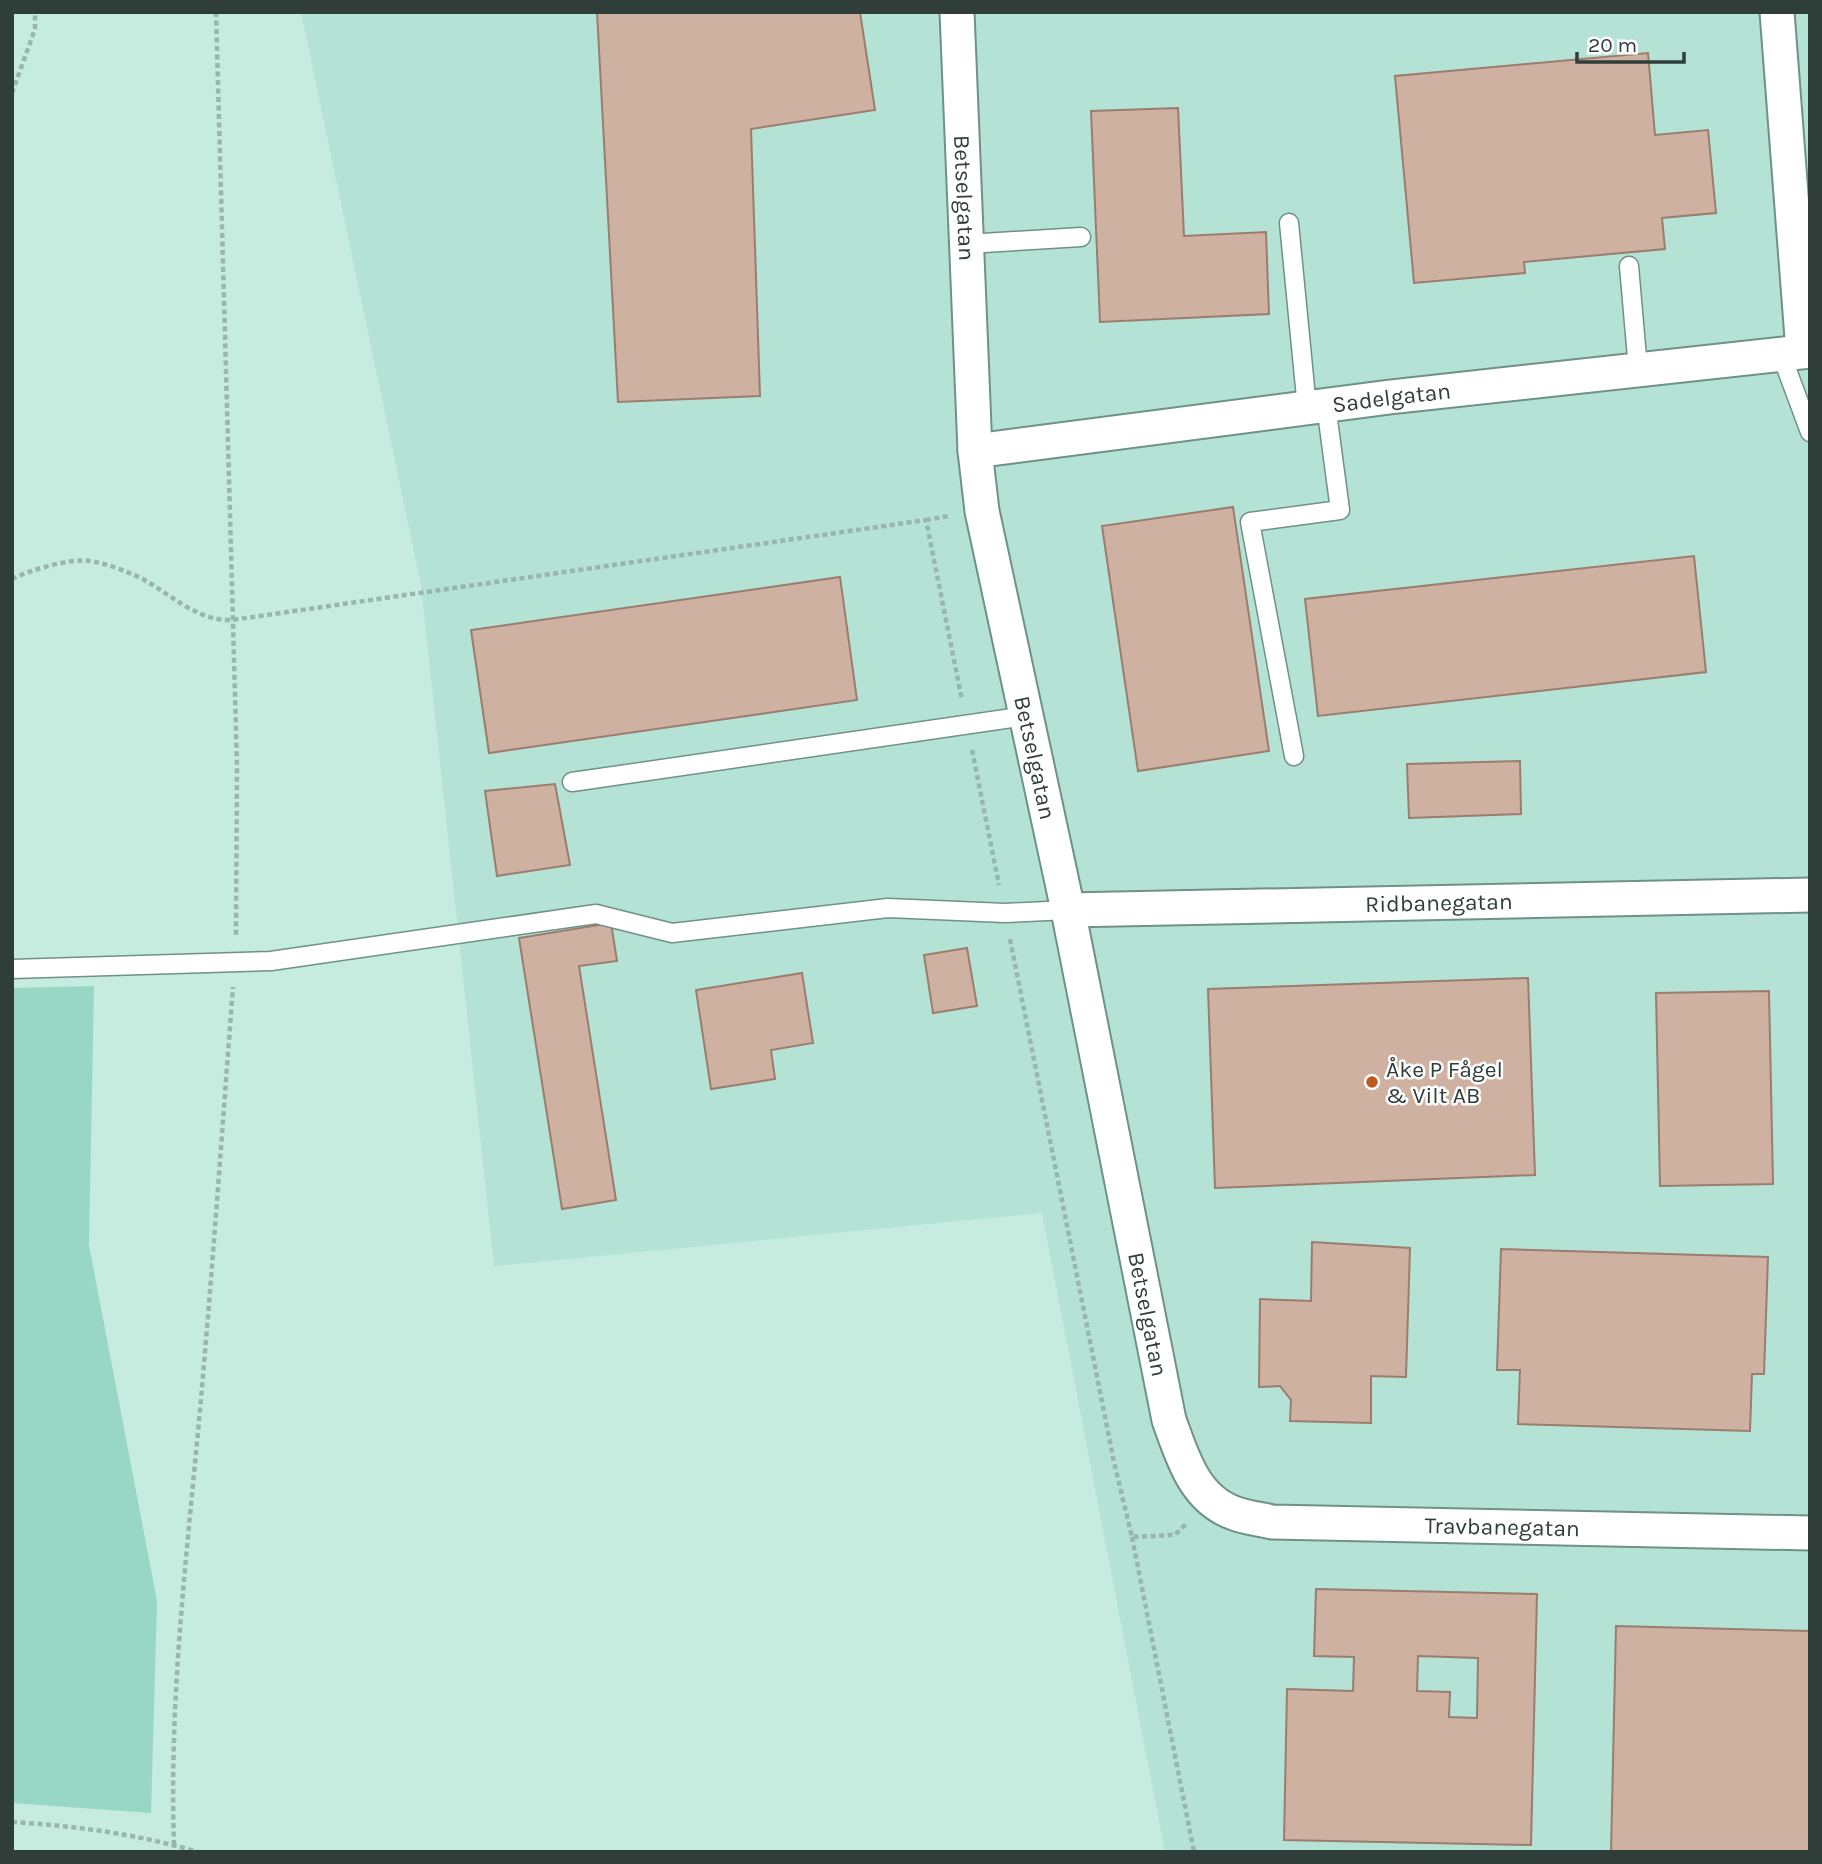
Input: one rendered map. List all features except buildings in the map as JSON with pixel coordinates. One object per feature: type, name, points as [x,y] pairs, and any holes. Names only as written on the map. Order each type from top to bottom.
[{"type":"street","name":"Betselgatan","points":[[957,12],[975,451],[982,511],[1068,910],[1169,1420],[1181,1456],[1200,1491]]},
{"type":"street","points":[[1777,12],[1798,352]]},
{"type":"street","name":"Sadelgatan","points":[[975,451],[1316,406],[1798,352]]},
{"type":"street","name":"Ridbanegatan","points":[[1068,910],[1810,895]]},
{"type":"street","name":"Travbanegatan","points":[[1200,1491],[1233,1513],[1272,1522],[1810,1534]]},
{"type":"lane","points":[[1289,223],[1316,406],[1340,510],[1250,522],[1294,756]]},
{"type":"lane","points":[[967,244],[1081,237]]},
{"type":"lane","points":[[1629,266],[1638,369]]},
{"type":"lane","points":[[1798,352],[1810,432]]},
{"type":"lane","points":[[572,782],[1026,716]]},
{"type":"lane","points":[[12,969],[271,961],[596,914],[671,933],[888,908],[1005,913],[1068,910]]},
{"type":"path","points":[[12,93],[35,29],[35,12]]},
{"type":"path","points":[[174,1845],[172,1763],[181,1622],[235,962],[237,766],[216,12]]},
{"type":"path","points":[[12,579],[30,569],[89,560],[143,579],[191,610],[218,621],[926,520],[964,710]]},
{"type":"path","points":[[970,737],[1108,1435],[1132,1537],[1194,1852]]},
{"type":"path","points":[[1132,1537],[1175,1535],[1193,1517],[1200,1491]]},
{"type":"path","points":[[12,1822],[78,1826],[198,1852]]},
{"type":"shaded area","points":[[301,12],[1810,12],[1810,1852],[1165,1852],[1042,1213],[494,1266],[421,585]]},
{"type":"shaded area","points":[[94,986],[89,1245],[157,1601],[151,1813],[12,1803],[12,988]]},
{"type":"place","name":"Åke P Fågel & Vilt AB","points":[[1372,1082]]}]
